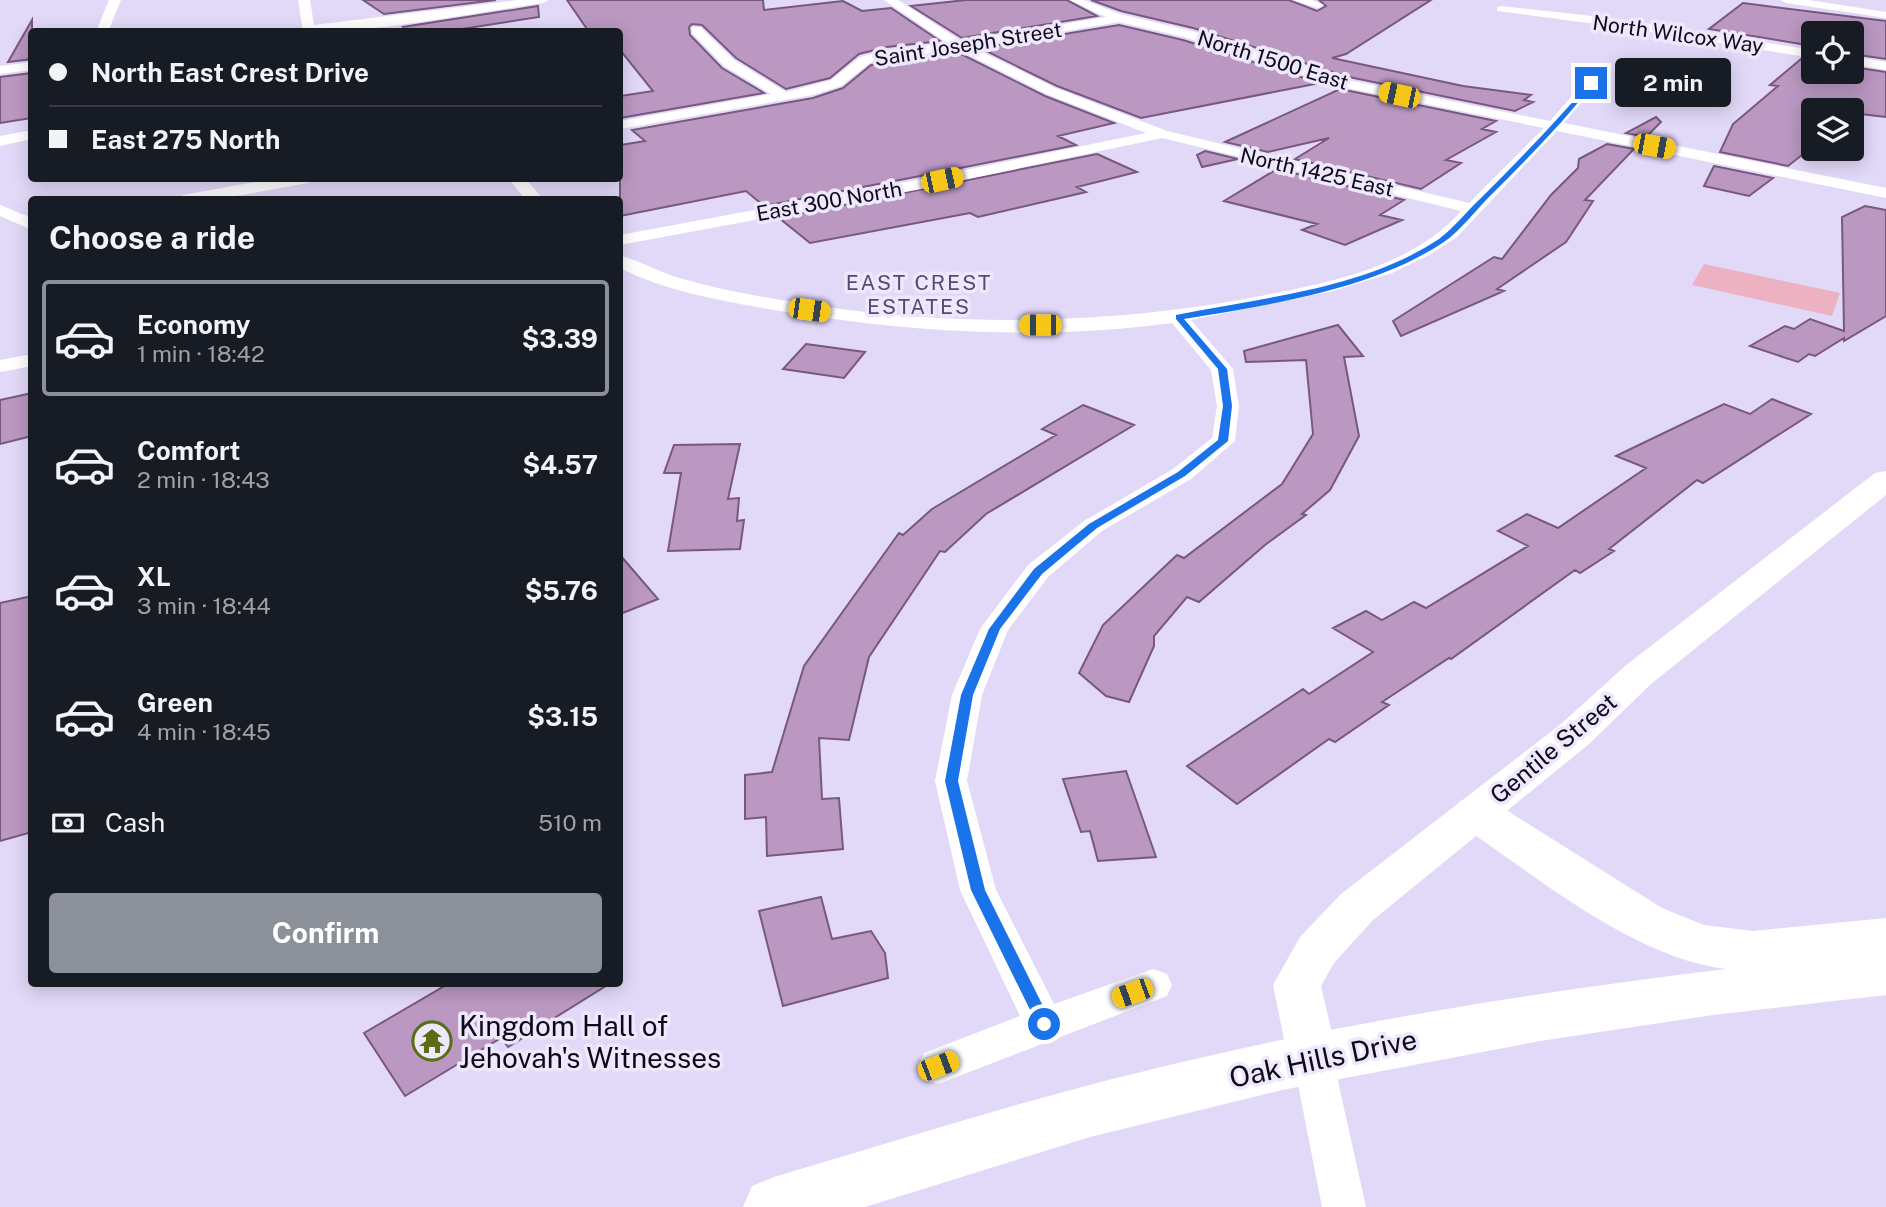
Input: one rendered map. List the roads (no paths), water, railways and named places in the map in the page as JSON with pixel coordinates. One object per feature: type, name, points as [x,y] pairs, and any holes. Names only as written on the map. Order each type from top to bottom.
[{"type":"main road","points":[[1476,813],[1644,922],[1700,945],[1753,952],[1886,939]]},
{"type":"main road","name":"Oak Hills Drive","points":[[774,1207],[1074,1115],[1196,1084],[1408,1039],[1635,1004],[1886,973]]},
{"type":"street","points":[[104,28],[115,0]]},
{"type":"street","points":[[303,0],[308,28]]},
{"type":"street","points":[[327,28],[537,0]]},
{"type":"street","name":"North 1425 East","points":[[890,0],[959,45],[1051,91],[1162,134],[1472,209]]},
{"type":"street","name":"North 1500 East","points":[[1075,0],[1120,18],[1190,34],[1311,76],[1886,193]]},
{"type":"street","points":[[1298,0],[1318,5]]},
{"type":"street","points":[[1786,0],[1886,15]]},
{"type":"street","points":[[1871,12],[1886,5]]},
{"type":"street","name":"North Wilcox Way","points":[[1501,9],[1540,16],[1619,23],[1801,52]]},
{"type":"street","name":"Saint Joseph Street","points":[[623,124],[783,96],[836,83],[865,60],[887,54],[1120,18]]},
{"type":"street","points":[[696,30],[729,63],[783,96]]},
{"type":"street","points":[[1864,62],[1886,65]]},
{"type":"street","points":[[0,70],[28,66]]},
{"type":"street","points":[[623,263],[637,270],[704,291],[874,320],[962,326],[1091,325],[1178,317],[1246,306],[1333,286],[1398,264],[1443,239],[1556,127],[1591,83]]},
{"type":"street","name":"East 300 North","points":[[623,239],[916,186],[1162,134]]},
{"type":"street","points":[[0,141],[28,135]]},
{"type":"street","points":[[206,196],[285,182]]},
{"type":"street","points":[[520,182],[532,196]]},
{"type":"street","points":[[0,211],[28,224]]},
{"type":"street","points":[[1044,1024],[978,890],[951,781],[967,695],[994,629],[1038,571],[1093,526],[1182,474],[1223,441],[1228,406],[1222,369],[1178,317]]},
{"type":"street","points":[[0,366],[28,361]]},
{"type":"street","name":"Gentile Street","points":[[1313,1059],[1297,985],[1317,950],[1357,907],[1575,734],[1638,675],[1886,480]]},
{"type":"street","points":[[938,1066],[1153,985]]},
{"type":"street","points":[[1313,1059],[1344,1207]]},
{"type":"place","name":"Kingdom Hall of Jehovah's Witnesses","points":[[432,1041]]},
{"type":"district","name":"EAST CREST ESTATES","points":[[919,294]]}]
